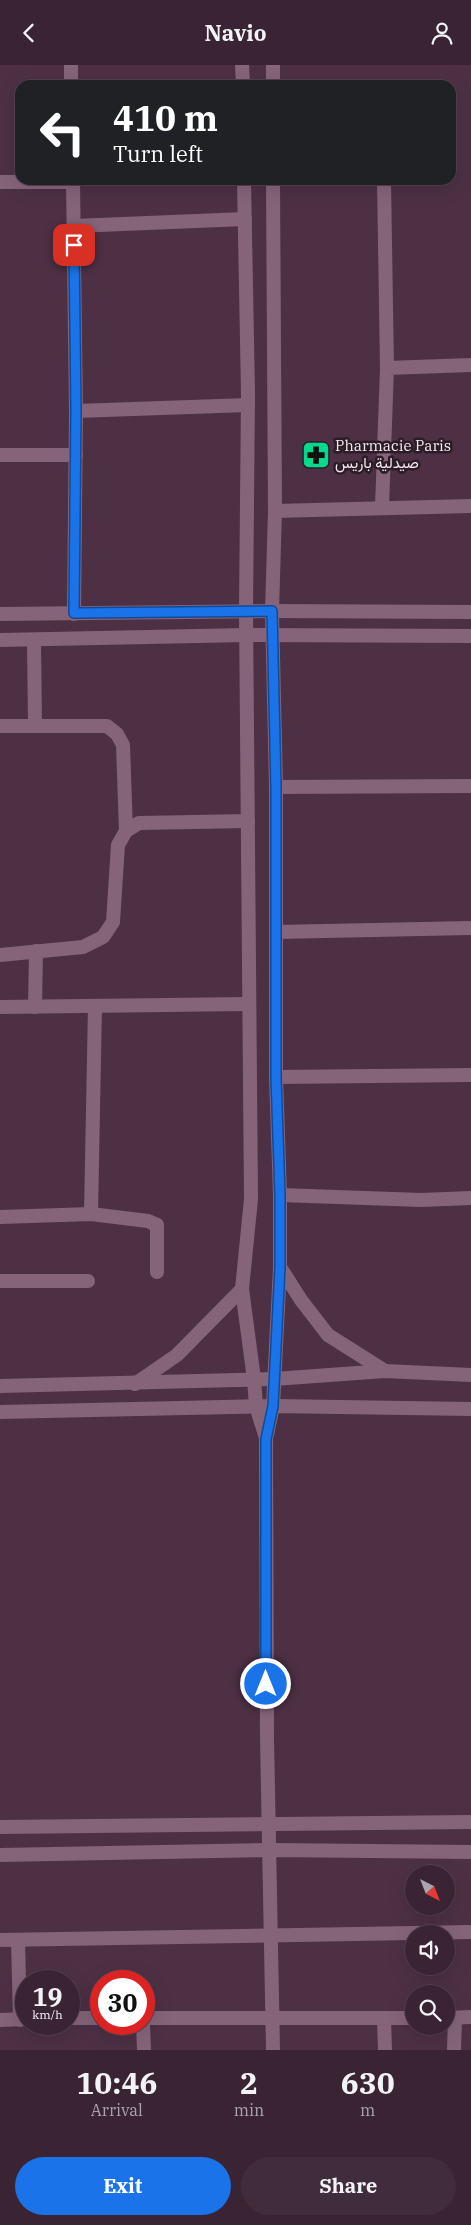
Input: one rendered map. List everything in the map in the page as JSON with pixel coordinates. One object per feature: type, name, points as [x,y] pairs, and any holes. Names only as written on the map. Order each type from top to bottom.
[{"type":"street","points":[[71,65],[71,80]]},
{"type":"street","points":[[242,65],[243,80]]},
{"type":"street","points":[[273,65],[273,80]]},
{"type":"street","points":[[0,182],[15,182]]},
{"type":"street","points":[[73,185],[76,411],[74,613]]},
{"type":"street","points":[[244,185],[248,405],[246,611],[251,1199],[242,1289],[256,1406],[266,1439]]},
{"type":"street","points":[[273,185],[275,511],[272,635],[276,787],[276,1077],[280,1195],[280,1267],[273,1406],[266,1439],[267,1738],[273,2050]]},
{"type":"street","points":[[382,507],[387,368],[384,185]]},
{"type":"street","points":[[74,226],[245,219]]},
{"type":"street","points":[[387,368],[471,365]]},
{"type":"street","points":[[76,411],[248,405]]},
{"type":"street","points":[[0,455],[76,455]]},
{"type":"street","points":[[275,511],[471,506]]},
{"type":"street","points":[[0,614],[246,611],[471,612]]},
{"type":"street","points":[[0,640],[247,635],[471,636]]},
{"type":"street","points":[[34,640],[35,726]]},
{"type":"street","points":[[0,726],[108,726],[117,734],[124,745],[126,831]]},
{"type":"street","points":[[276,787],[471,786]]},
{"type":"street","points":[[0,955],[83,947],[103,937],[113,922],[118,845],[126,831],[139,823],[248,821]]},
{"type":"street","points":[[276,933],[471,928]]},
{"type":"street","points":[[36,951],[36,1007]]},
{"type":"street","points":[[0,1007],[249,1004]]},
{"type":"street","points":[[91,1214],[95,1006]]},
{"type":"street","points":[[276,1077],[471,1075]]},
{"type":"street","points":[[280,1195],[421,1200],[471,1198]]},
{"type":"street","points":[[0,1217],[91,1214],[148,1221],[156,1225],[157,1272]]},
{"type":"street","points":[[280,1267],[301,1301],[328,1335],[385,1371]]},
{"type":"street","points":[[0,1281],[88,1281]]},
{"type":"street","points":[[135,1384],[177,1355],[242,1289]]},
{"type":"street","points":[[0,1386],[274,1379],[385,1371],[471,1375]]},
{"type":"street","points":[[0,1412],[256,1406],[471,1409]]},
{"type":"street","points":[[0,1827],[471,1822]]},
{"type":"street","points":[[0,1855],[270,1851],[471,1852]]},
{"type":"street","points":[[0,1940],[471,1932]]},
{"type":"street","points":[[18,1940],[20,1970]]},
{"type":"street","points":[[455,2018],[471,2017]]},
{"type":"street","points":[[155,2018],[405,2018]]},
{"type":"street","points":[[384,2018],[385,2050]]},
{"type":"street","points":[[0,2020],[15,2019]]},
{"type":"street","points":[[143,2035],[144,2050]]},
{"type":"street","points":[[452,2035],[454,2050]]},
{"type":"place","name":"Pharmacie Paris صيدلية باريس","points":[[316,455]]},
{"type":"route","points":[[74,245],[76,411],[74,613],[272,611],[276,787],[276,1077],[280,1195],[280,1267],[273,1406],[266,1439],[266,1684]]}]
